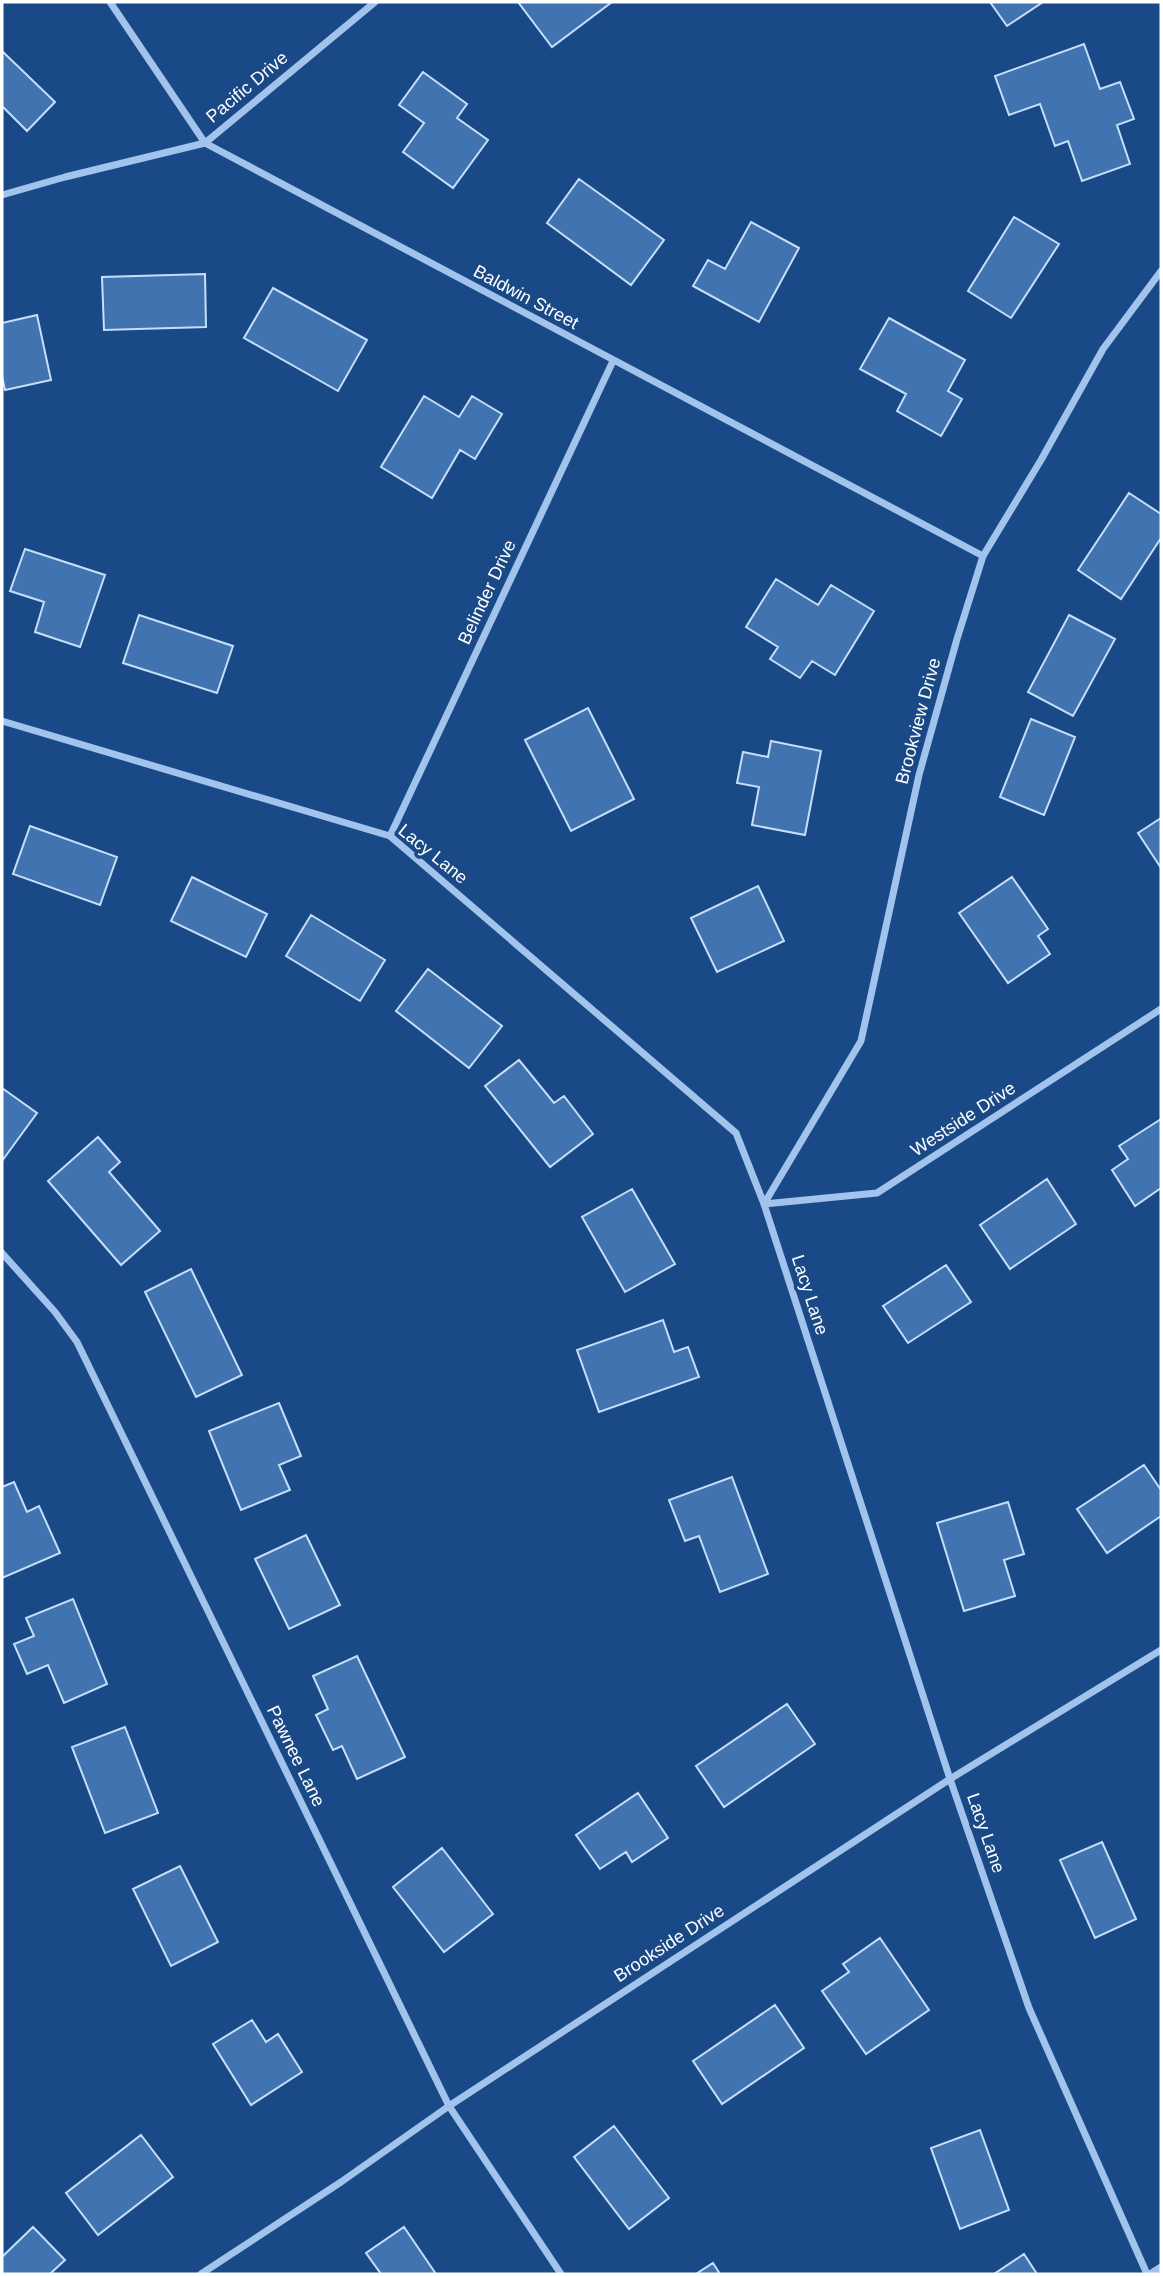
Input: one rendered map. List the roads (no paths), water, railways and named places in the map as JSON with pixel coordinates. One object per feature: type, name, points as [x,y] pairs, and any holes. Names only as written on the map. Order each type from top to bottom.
[{"type":"street","name":"Baldwin Street","points":[[110,2],[205,143],[983,556]]},
{"type":"street","name":"Pacific Drive","points":[[2,195],[205,143],[375,2]]},
{"type":"street","name":"Brookview Drive","points":[[764,1204],[861,1041],[919,775],[983,556],[1103,349],[1161,271]]},
{"type":"street","name":"Belinder Drive","points":[[390,836],[613,361]]},
{"type":"street","name":"Lacy Lane","points":[[2,721],[390,836],[736,1133],[764,1204],[950,1779],[1029,2008],[1148,2274]]},
{"type":"street","name":"Westside Drive","points":[[764,1204],[877,1193],[1161,1009]]},
{"type":"street","name":"Pawnee Lane","points":[[2,1253],[55,1312],[77,1342],[449,2106],[561,2274]]},
{"type":"street","name":"Brookside Drive","points":[[201,2274],[341,2182],[449,2106],[950,1779],[1161,1650]]},
{"type":"street","points":[[1148,2274],[1161,2267]]}]
